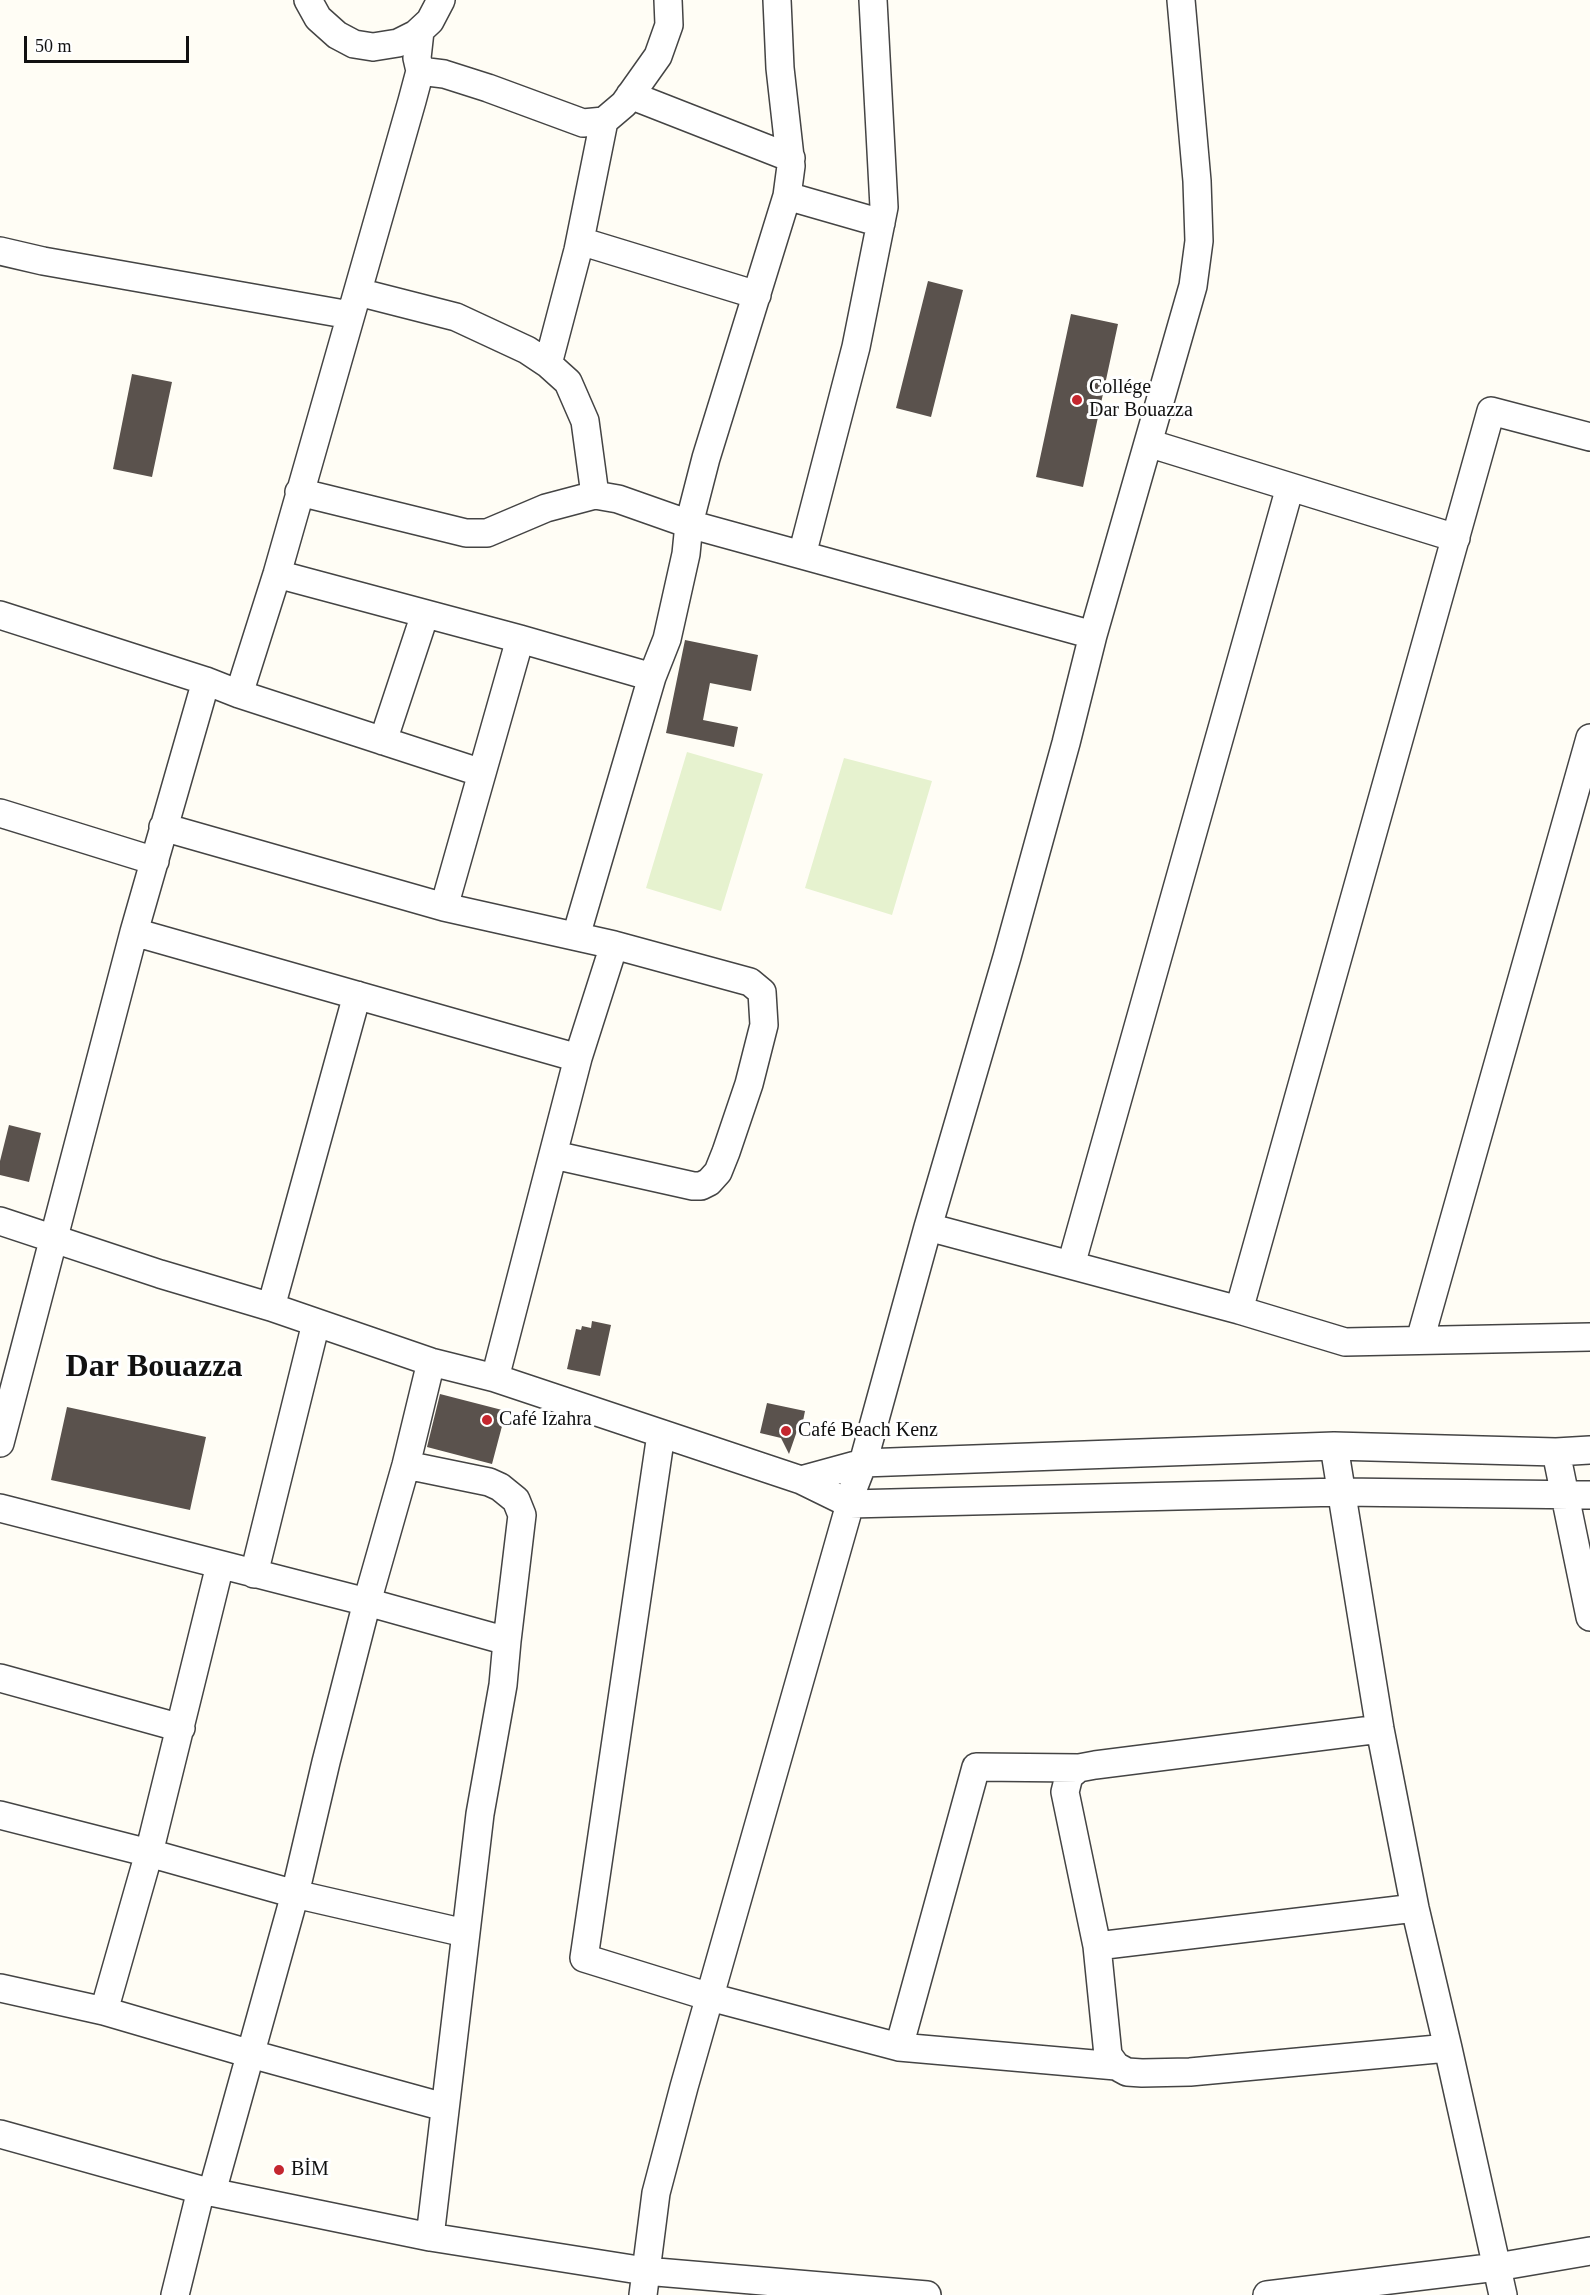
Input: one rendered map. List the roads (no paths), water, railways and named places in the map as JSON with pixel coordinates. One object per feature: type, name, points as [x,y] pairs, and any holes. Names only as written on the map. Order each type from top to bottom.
[{"type":"street","points":[[308,0],[318,18],[331,32],[342,39],[367,46],[393,44],[420,31],[434,15],[441,0]]},
{"type":"street","points":[[393,44],[418,64],[444,74],[583,123],[604,121],[624,104],[658,56],[669,25],[668,0]]},
{"type":"street","points":[[576,936],[652,677],[674,616],[686,554],[689,524],[713,436],[787,196],[790,158],[780,68],[777,0]]},
{"type":"street","points":[[802,555],[856,347],[884,207],[873,0]]},
{"type":"street","points":[[644,2283],[656,2193],[851,1494],[863,1463],[928,1227],[1017,923],[1093,635],[1193,286],[1199,241],[1197,181],[1181,0]]},
{"type":"street","points":[[239,694],[277,574],[354,304],[418,64],[420,31]]},
{"type":"street","points":[[630,95],[790,158]]},
{"type":"street","points":[[548,364],[580,241],[604,121]]},
{"type":"street","points":[[787,196],[881,223]]},
{"type":"street","points":[[580,241],[758,295]]},
{"type":"street","points":[[0,251],[43,261],[456,317],[527,350],[548,364],[568,382],[585,421],[595,495]]},
{"type":"street","points":[[1239,1310],[1491,411],[1590,437]]},
{"type":"street","points":[[1148,443],[1455,538]]},
{"type":"street","points":[[1071,1265],[1290,487]]},
{"type":"street","points":[[299,492],[466,533],[487,533],[546,508],[595,495],[618,499],[689,524],[1093,635]]},
{"type":"street","points":[[277,574],[652,677]]},
{"type":"street","points":[[383,741],[425,614]]},
{"type":"street","points":[[0,615],[482,773]]},
{"type":"street","points":[[444,907],[520,639]]},
{"type":"street","points":[[0,1443],[11,1360],[55,1239],[134,932],[206,681]]},
{"type":"street","points":[[1420,1340],[1590,738]]},
{"type":"street","points":[[0,813],[155,861]]},
{"type":"street","points":[[163,827],[444,907],[614,945],[750,982],[762,992],[764,1025],[749,1084],[718,1172],[709,1182],[702,1186],[554,1155]]},
{"type":"street","points":[[134,932],[578,1058]]},
{"type":"street","points":[[495,1378],[578,1058],[614,945]]},
{"type":"street","points":[[271,1307],[357,995]]},
{"type":"street","points":[[0,1221],[271,1307],[431,1362],[495,1378],[801,1480],[850,1503],[1341,1492],[1577,1495]]},
{"type":"street","points":[[928,1227],[1239,1310],[1345,1342],[1590,1337]]},
{"type":"street","points":[[254,1574],[316,1323]]},
{"type":"street","points":[[175,2295],[251,2054],[295,1893],[326,1762],[367,1602],[406,1466],[431,1362]]},
{"type":"street","points":[[662,1434],[584,1958],[710,1997],[899,2047],[1116,2066],[1127,2072],[1190,2072],[1448,2048]]},
{"type":"street","points":[[1334,1446],[1380,1729],[1415,1908],[1503,2295]]},
{"type":"street","points":[[801,1480],[863,1463],[1334,1446],[1556,1452],[1590,1450]]},
{"type":"street","points":[[1556,1452],[1577,1495],[1590,1617]]},
{"type":"street","points":[[406,1466],[489,1482],[500,1487],[516,1500],[522,1515],[503,1685],[480,1814],[430,2237]]},
{"type":"street","points":[[0,1508],[367,1602],[507,1641]]},
{"type":"street","points":[[104,2011],[149,1853],[220,1565]]},
{"type":"street","points":[[0,1678],[181,1728]]},
{"type":"street","points":[[899,2047],[976,1767],[1079,1768],[1380,1729]]},
{"type":"street","points":[[1079,1768],[1069,1776],[1065,1792],[1097,1946],[1108,2055],[1116,2066]]},
{"type":"street","points":[[0,1815],[295,1893],[465,1933]]},
{"type":"street","points":[[1097,1946],[1415,1908]]},
{"type":"street","points":[[0,1988],[104,2011],[444,2107]]},
{"type":"street","points":[[0,2134],[207,2191],[644,2283],[927,2295]]},
{"type":"street","points":[[1267,2295],[1497,2267],[1590,2251]]},
{"type":"place","name":"Collége Dar Bouazza","points":[[1077,400]]},
{"type":"place","name":"Café Izahra","points":[[487,1420]]},
{"type":"place","name":"Café Beach Kenz","points":[[786,1431]]},
{"type":"place","name":"BİM","points":[[279,2170]]},
{"type":"district","name":"Dar Bouazza","points":[[154,1368]]}]
